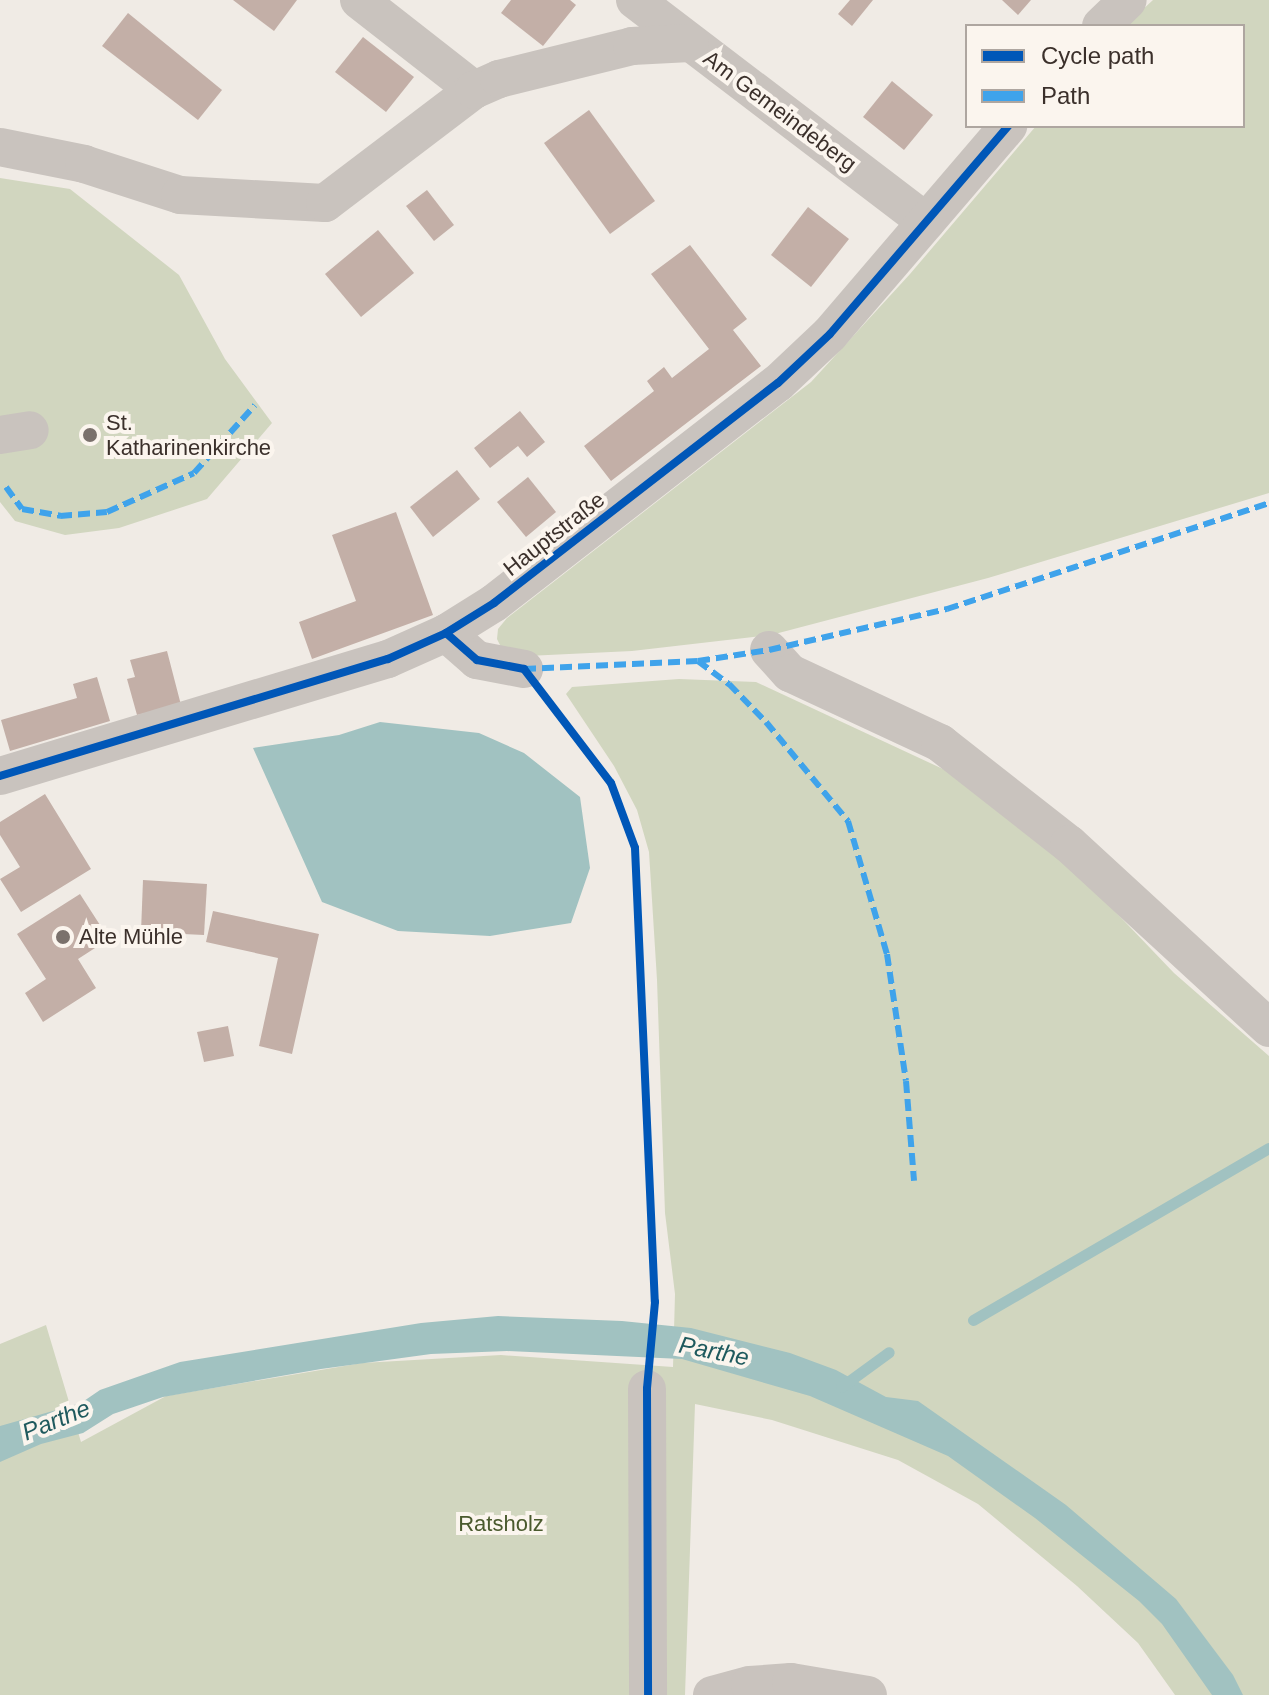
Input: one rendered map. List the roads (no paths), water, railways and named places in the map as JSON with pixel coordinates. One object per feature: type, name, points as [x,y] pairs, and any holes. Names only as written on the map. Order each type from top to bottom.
[{"type":"street","points":[[359,0],[474,90]]},
{"type":"street","name":"Am Gemeindeberg","points":[[635,0],[926,222]]},
{"type":"street","points":[[1103,24],[1128,0]]},
{"type":"street","points":[[0,147],[84,164],[180,195],[325,203],[474,90],[499,79],[632,46],[690,43]]},
{"type":"street","name":"Hauptstraße","points":[[0,776],[388,659],[446,633],[494,603],[778,383],[830,334],[1006,128]]},
{"type":"street","points":[[446,633],[477,660],[524,669]]},
{"type":"street","points":[[769,650],[790,673],[940,743],[1069,844],[1269,1028]]},
{"type":"street","points":[[647,1389],[648,1695]]},
{"type":"street","points":[[712,1695],[750,1685],[791,1682],[868,1695]]},
{"type":"water","points":[[380,722],[479,733],[524,753],[580,797],[590,868],[571,923],[490,936],[398,931],[322,902],[253,748],[339,735]]},
{"type":"water","name":"Parthe","points":[[498,1316],[622,1321],[691,1328],[790,1353],[836,1370],[886,1397],[918,1401],[1066,1505],[1176,1599],[1233,1675],[1243,1695],[1212,1695],[1162,1624],[1139,1601],[1035,1518],[948,1456],[810,1396],[682,1359],[507,1351],[431,1354],[321,1369],[163,1397],[113,1414],[83,1433],[41,1444],[0,1462],[0,1426],[81,1403],[100,1390],[180,1362],[421,1323]]},
{"type":"waterway","points":[[973,1320],[1269,1148]]},
{"type":"waterway","points":[[841,1387],[889,1352]]},
{"type":"place","name":"St. Katharinenkirche","points":[[90,435]]},
{"type":"place","name":"Alte Mühle","points":[[63,937]]},
{"type":"park label","name":"Ratsholz","points":[[501,1524]]}]
